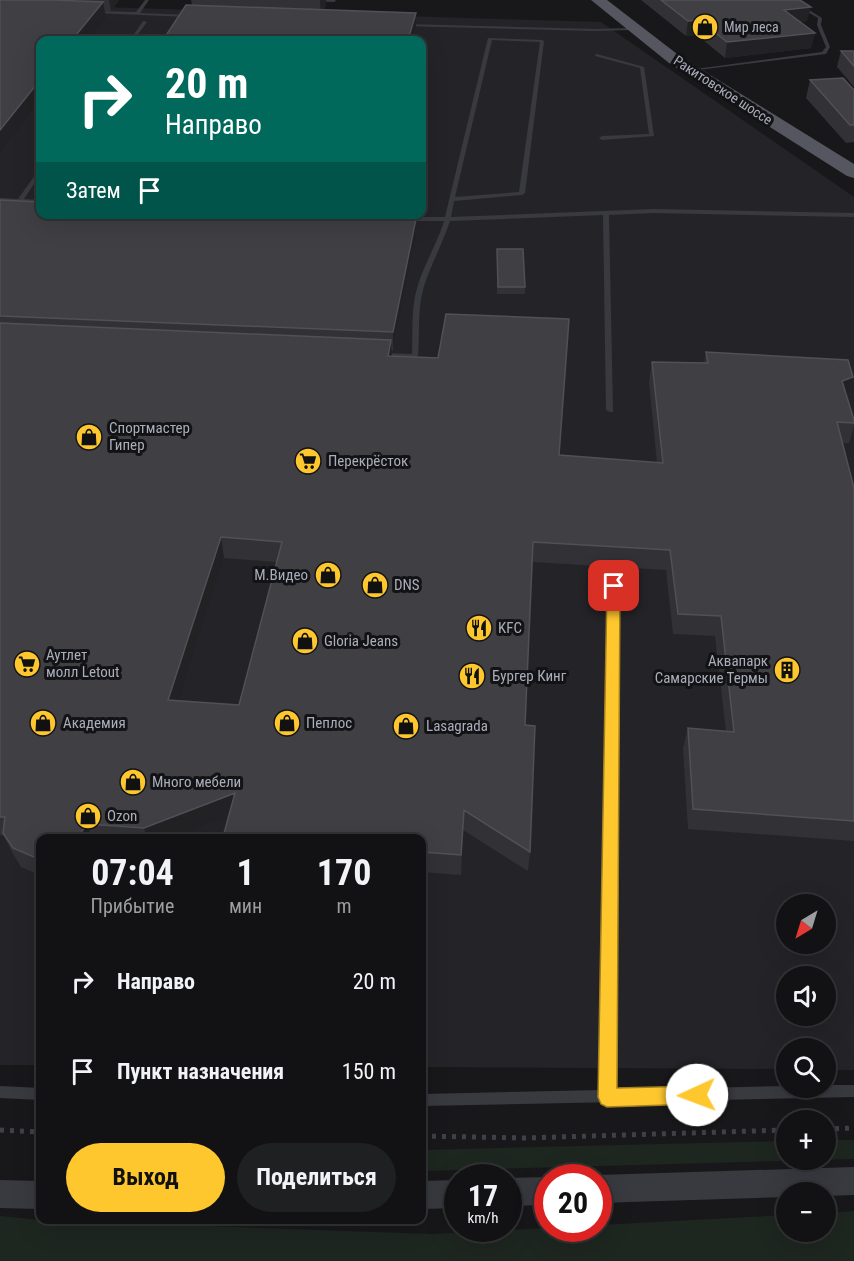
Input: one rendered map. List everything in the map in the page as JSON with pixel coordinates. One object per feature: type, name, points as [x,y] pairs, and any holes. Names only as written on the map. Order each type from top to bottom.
[{"type":"main road","name":"Ракитовское шоссе","points":[[598,0],[632,29],[690,70],[854,172]]},
{"type":"street","points":[[612,1189],[854,1181]]},
{"type":"street","points":[[0,1194],[36,1195]]},
{"type":"street","points":[[426,1195],[444,1194]]},
{"type":"lane","points":[[138,14],[147,0]]},
{"type":"lane","points":[[296,0],[335,1],[330,12]]},
{"type":"lane","points":[[690,70],[824,52],[828,47],[819,25],[820,18],[793,0]]},
{"type":"lane","points":[[92,12],[198,16]]},
{"type":"lane","points":[[135,36],[145,22]]},
{"type":"lane","points":[[393,25],[632,29]]},
{"type":"lane","points":[[371,355],[415,356],[420,287],[442,230],[449,219],[452,199],[490,39],[542,41],[522,193],[452,199]]},
{"type":"lane","points":[[597,55],[642,67],[652,135],[602,138]]},
{"type":"lane","points":[[20,201],[36,178]]},
{"type":"lane","points":[[0,200],[36,202]]},
{"type":"lane","points":[[606,212],[610,410]]},
{"type":"lane","points":[[398,219],[606,212],[854,215]]},
{"type":"lane","points":[[607,1097],[614,586]]},
{"type":"lane","points":[[426,1100],[854,1091]]},
{"type":"lane","points":[[0,1092],[36,1094]]},
{"type":"path","points":[[836,1129],[854,1128]]},
{"type":"path","points":[[0,1130],[36,1132]]},
{"type":"path","points":[[426,1136],[525,1138],[776,1130]]},
{"type":"shaded area","points":[[0,4],[601,22],[854,197],[854,1070],[836,1070],[836,1038],[776,1038],[776,1069],[426,1067],[426,834],[36,834],[36,1065],[0,1065]]},
{"type":"shaded area","points":[[836,1140],[854,1140],[854,1159],[836,1160]]},
{"type":"shaded area","points":[[776,1141],[776,1161],[612,1166],[534,1164],[534,1168],[522,1168],[522,1164],[444,1164],[444,1170],[426,1171],[426,1150]]},
{"type":"shaded area","points":[[854,1211],[854,1261],[0,1261],[0,1216],[36,1220],[36,1224],[152,1224],[444,1233],[444,1242],[522,1242],[522,1229],[534,1229],[534,1242],[612,1242],[612,1224],[776,1216],[776,1242],[836,1242],[836,1212]]},
{"type":"building","points":[[0,0],[103,2],[75,36],[36,36],[36,85],[0,130]]},
{"type":"building","points":[[661,0],[800,0],[811,7],[784,10],[815,33],[727,42],[699,20],[688,21]]},
{"type":"building","points":[[186,5],[416,13],[409,36],[166,36]]},
{"type":"building","points":[[841,51],[854,51],[854,66]]},
{"type":"building","points":[[843,78],[854,90],[854,125],[850,125],[810,80]]},
{"type":"building","points":[[0,200],[36,202],[36,219],[416,219],[393,332],[0,316]]},
{"type":"building","points":[[497,249],[523,249],[525,287],[498,287]]},
{"type":"building","points":[[446,314],[569,319],[559,455],[663,463],[652,362],[708,363],[706,352],[848,360],[853,377],[842,381],[854,423],[837,422],[854,488],[854,821],[693,809],[688,728],[734,732],[721,616],[678,614],[670,550],[533,542],[525,725],[535,726],[530,852],[464,810],[461,855],[426,852],[426,834],[224,834],[235,793],[144,828],[87,824],[80,834],[36,834],[36,857],[13,848],[3,833],[5,817],[0,817],[0,323],[391,340],[388,356],[438,358]],"holes":[[[221,537],[282,542],[239,705],[168,700]]]},
{"type":"place","name":"Мир леса","points":[[705,27]]},
{"type":"place","name":"Спортмастер Гипер","points":[[89,437]]},
{"type":"place","name":"Перекрёсток","points":[[308,461]]},
{"type":"place","name":"М.Видео","points":[[328,575]]},
{"type":"place","name":"DNS","points":[[375,585]]},
{"type":"place","name":"KFC","points":[[479,628]]},
{"type":"place","name":"Gloria Jeans","points":[[305,641]]},
{"type":"place","name":"Аутлет молл Letout","points":[[27,664]]},
{"type":"place","name":"Аквапарк Самарские Термы","points":[[787,670]]},
{"type":"place","name":"Бургер Кинг","points":[[472,676]]},
{"type":"place","name":"Академия","points":[[43,723]]},
{"type":"place","name":"Пеплос","points":[[287,723]]},
{"type":"place","name":"Lasagrada","points":[[406,726]]},
{"type":"place","name":"Много мебели","points":[[133,782]]},
{"type":"place","name":"Ozon","points":[[88,816]]},
{"type":"route","points":[[614,586],[607,1097],[697,1095]]}]
